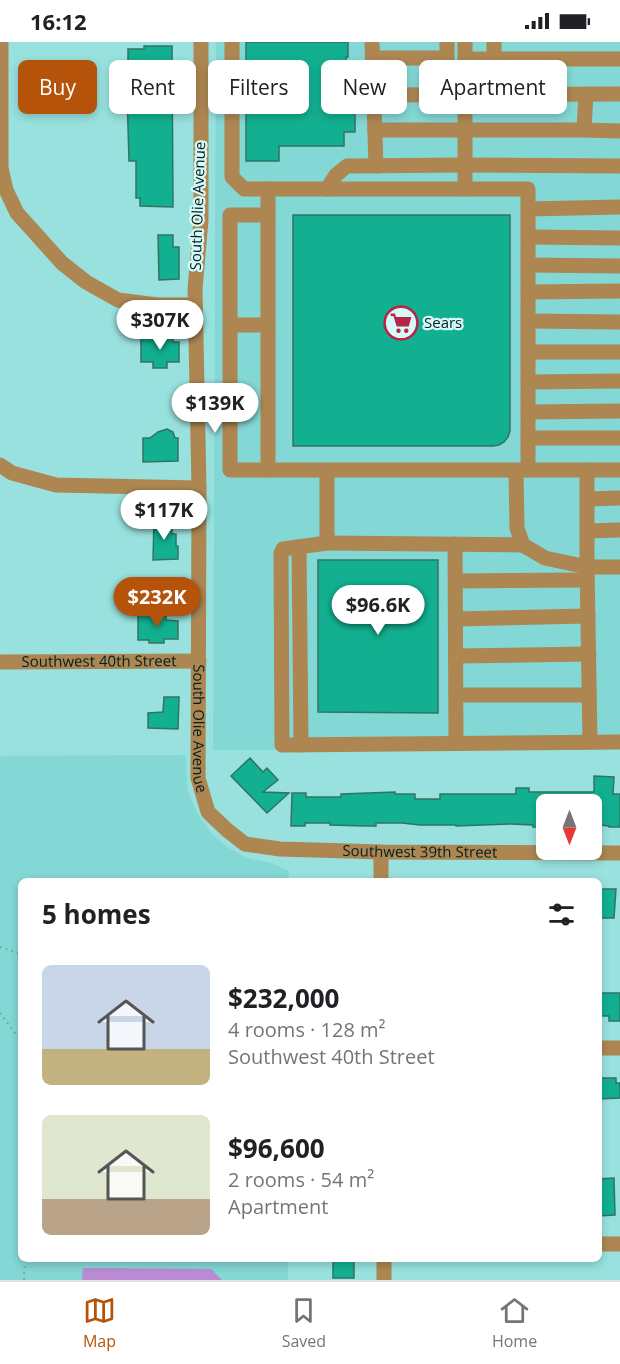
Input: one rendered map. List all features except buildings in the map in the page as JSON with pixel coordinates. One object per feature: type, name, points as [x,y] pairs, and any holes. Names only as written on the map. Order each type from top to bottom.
[{"type":"street","points":[[1,42],[2,168],[6,190],[17,213],[62,262],[86,282],[118,300],[157,305],[195,305]]},
{"type":"street","name":"South Olie Avenue","points":[[201,42],[201,220],[195,289],[199,488],[198,778],[208,812],[227,830]]},
{"type":"street","points":[[232,42],[232,177],[244,189],[528,189],[528,438],[522,470],[517,528],[523,545]]},
{"type":"street","points":[[372,42],[373,58],[447,58],[447,42]]},
{"type":"street","points":[[465,42],[465,59],[620,59]]},
{"type":"street","points":[[494,42],[494,59]]},
{"type":"street","points":[[567,94],[620,94]]},
{"type":"street","points":[[584,130],[586,94]]},
{"type":"street","points":[[374,114],[376,166]]},
{"type":"street","points":[[464,114],[465,189]]},
{"type":"street","points":[[375,130],[620,131]]},
{"type":"street","points":[[327,189],[336,175],[347,166],[620,166]]},
{"type":"street","points":[[268,189],[268,470]]},
{"type":"street","points":[[528,209],[620,207]]},
{"type":"street","points":[[268,216],[230,216],[230,470],[620,470]]},
{"type":"street","points":[[528,237],[620,238]]},
{"type":"street","points":[[528,265],[620,266]]},
{"type":"street","points":[[528,292],[620,291]]},
{"type":"street","points":[[528,321],[620,322]]},
{"type":"street","points":[[230,325],[268,325]]},
{"type":"street","points":[[528,352],[620,352]]},
{"type":"street","points":[[528,382],[620,381]]},
{"type":"street","points":[[528,412],[620,411]]},
{"type":"street","points":[[528,438],[620,438]]},
{"type":"street","points":[[0,465],[12,473],[56,485],[199,488]]},
{"type":"street","points":[[327,470],[327,543]]},
{"type":"street","points":[[587,470],[590,742]]},
{"type":"street","points":[[588,499],[620,498]]},
{"type":"street","points":[[587,531],[620,530]]},
{"type":"street","points":[[587,574],[545,558],[523,545],[327,543],[283,549],[281,553],[282,745],[620,742]]},
{"type":"street","points":[[455,544],[456,743]]},
{"type":"street","points":[[456,582],[587,574],[620,567]]},
{"type":"street","points":[[456,619],[588,616]]},
{"type":"street","points":[[456,656],[588,654]]},
{"type":"street","name":"Southwest 40th Street","points":[[0,662],[199,661]]},
{"type":"street","points":[[456,695],[589,695]]},
{"type":"street","name":"Southwest 39th Street","points":[[227,830],[245,844],[280,849],[381,852],[620,853]]},
{"type":"street","points":[[381,852],[381,878]]},
{"type":"street","points":[[602,1048],[620,1048]]},
{"type":"street","points":[[602,1244],[620,1244]]},
{"type":"street","points":[[384,1262],[384,1280]]},
{"type":"path","points":[[0,947],[18,953]]},
{"type":"path","points":[[0,1013],[18,1037]]},
{"type":"path","points":[[24,1280],[25,1262]]},
{"type":"shaded area","points":[[216,42],[620,42],[620,749],[213,750],[216,114],[309,114],[309,60],[216,60]]},
{"type":"shaded area","points":[[186,755],[187,789],[198,815],[212,834],[227,847],[247,858],[271,863],[289,871],[289,878],[18,878],[18,1262],[288,1262],[288,1280],[0,1280],[0,756]]},
{"type":"shaded area","points":[[83,1268],[211,1269],[222,1280],[82,1280]]},
{"type":"place","name":"Sears","points":[[401,323]]}]
